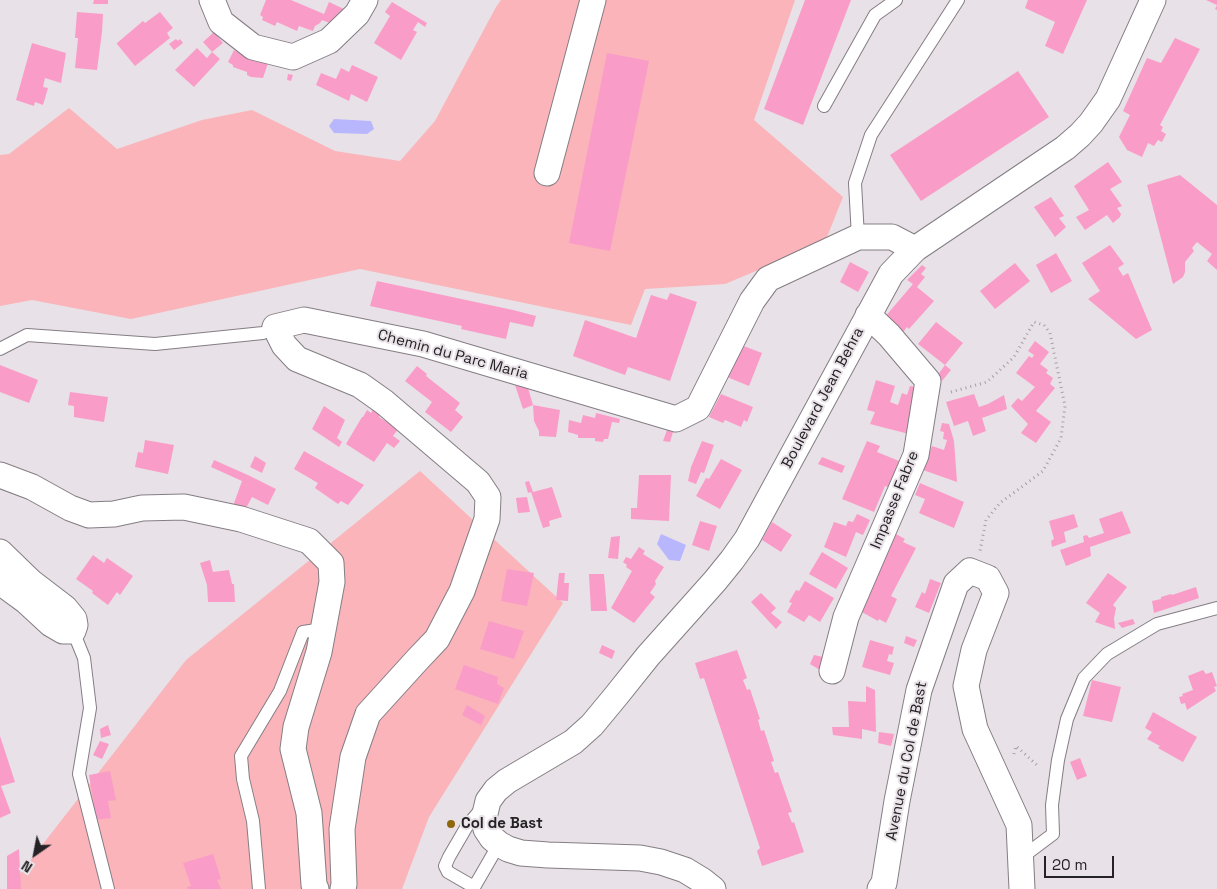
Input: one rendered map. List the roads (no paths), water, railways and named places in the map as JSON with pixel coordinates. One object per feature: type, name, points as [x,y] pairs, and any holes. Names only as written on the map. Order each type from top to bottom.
[{"type":"street","points":[[212,0],[221,22],[253,47],[293,57],[330,41],[357,14],[365,0]]},
{"type":"street","points":[[547,173],[593,0]]},
{"type":"street","name":"Boulevard Jean Behra","points":[[488,801],[496,790],[507,781],[572,742],[592,725],[648,656],[732,560],[747,539],[891,274],[915,249],[1065,148],[1092,123],[1108,99],[1153,0]]},
{"type":"street","name":"Chemin du Parc Maria","points":[[275,327],[304,320],[423,344],[676,419],[698,408],[752,301],[768,278],[858,237],[892,237],[915,249]]},
{"type":"street","name":"Impasse Fabre","points":[[832,671],[846,617],[916,454],[928,381],[888,334],[868,315]]},
{"type":"street","points":[[275,327],[284,345],[297,359],[360,386],[384,402],[478,482],[488,497],[487,519],[462,591],[437,639],[368,714],[353,757],[342,829],[343,889]]},
{"type":"street","points":[[0,475],[32,487],[70,508],[88,515],[114,514],[142,508],[184,507],[241,519],[309,541],[331,562],[332,582],[319,652],[296,727],[293,749],[308,813],[314,885],[316,889]]},
{"type":"street","points":[[0,552],[31,582],[65,608],[74,619],[73,631],[63,631],[51,624],[26,601],[0,582]]},
{"type":"street","name":"Avenue du Col de Bast","points":[[880,889],[884,882],[897,801],[919,690],[956,584],[970,571],[988,578],[996,593],[974,650],[966,686],[974,729],[1019,825],[1020,858]]},
{"type":"street","points":[[488,801],[484,818],[486,829],[492,838],[508,849],[521,853],[640,858],[661,862],[685,870],[713,889]]},
{"type":"street","points":[[1020,858],[1022,889]]},
{"type":"lane","points":[[824,106],[875,16],[896,0]]},
{"type":"lane","points":[[858,237],[855,183],[871,134],[958,0]]},
{"type":"lane","points":[[0,349],[27,335],[155,344],[264,333],[275,327]]},
{"type":"lane","points":[[1020,858],[1052,834],[1052,805],[1058,760],[1067,720],[1084,678],[1107,654],[1157,624],[1217,608]]},
{"type":"lane","points":[[259,889],[253,821],[243,779],[241,756],[280,691],[303,632],[323,629]]},
{"type":"lane","points":[[73,631],[84,658],[90,708],[79,774],[108,889]]},
{"type":"lane","points":[[488,801],[467,826],[445,866],[448,872],[474,888],[499,844]]},
{"type":"water","points":[[334,119],[371,121],[374,129],[367,134],[334,133],[329,126]]},
{"type":"water","points":[[661,534],[686,545],[680,561],[669,560],[657,544]]},
{"type":"place","name":"Col de Bast","points":[[451,824]]}]
